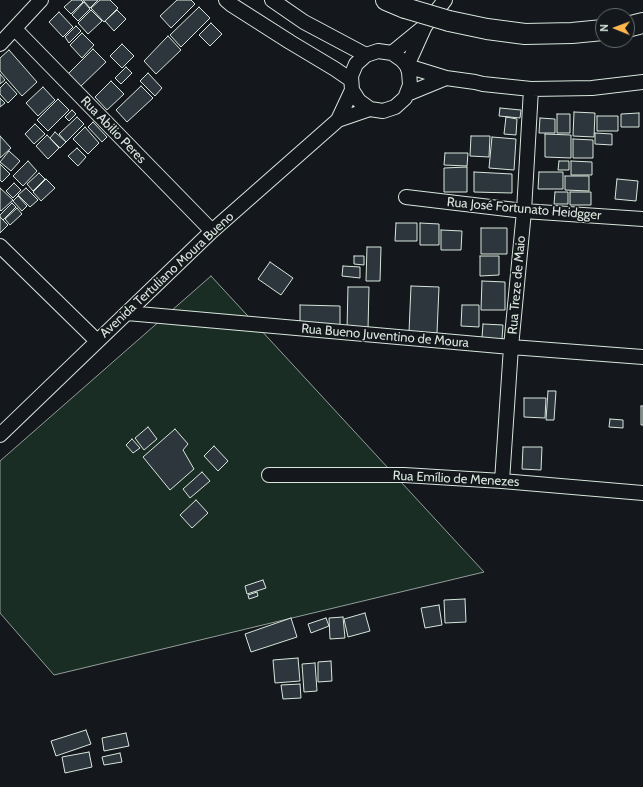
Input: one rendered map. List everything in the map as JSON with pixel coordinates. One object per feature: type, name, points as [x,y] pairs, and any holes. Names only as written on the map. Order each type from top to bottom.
[{"type":"highway","points":[[386,0],[405,8],[449,21],[486,29],[525,34],[595,31]]},
{"type":"street","points":[[0,44],[41,0]]},
{"type":"street","points":[[226,0],[290,42],[335,69],[352,85]]},
{"type":"street","points":[[272,0],[304,22],[366,55]]},
{"type":"street","points":[[392,53],[425,26],[445,0]]},
{"type":"street","points":[[407,66],[425,26]]},
{"type":"street","name":"Rua Abilio Peres","points":[[15,29],[212,231]]},
{"type":"street","points":[[378,51],[392,53],[402,60],[407,66],[410,85],[405,98],[395,107],[383,111],[370,109],[359,101],[352,85],[351,76],[356,64],[366,55],[378,51]]},
{"type":"street","points":[[407,66],[446,78],[482,84],[531,89],[592,88],[643,82]]},
{"type":"street","points":[[407,94],[446,78]]},
{"type":"street","name":"Avenida Tertuliano Moura Bueno","points":[[338,120],[352,85]]},
{"type":"street","name":"Rua Treze de Maio","points":[[502,481],[511,347],[524,210],[531,89]]},
{"type":"street","name":"Avenida Tertuliano Moura Bueno","points":[[0,435],[212,231],[338,120],[370,109]]},
{"type":"street","name":"Rua José Fortunato Heidgger","points":[[406,197],[524,210],[643,219]]},
{"type":"street","points":[[0,246],[98,341]]},
{"type":"street","name":"Rua Bueno Juventino de Moura","points":[[127,312],[511,347],[643,357]]},
{"type":"street","name":"Rua Emílio de Menezes","points":[[269,475],[404,476],[502,481],[643,493]]},
{"type":"green space","points":[[211,276],[484,572],[54,675],[0,613],[0,461]]},
{"type":"building","points":[[72,0],[81,0],[83,2],[71,14],[64,7]]},
{"type":"building","points":[[83,0],[98,0],[90,8]]},
{"type":"building","points":[[100,0],[110,0],[118,8],[104,22],[91,8]]},
{"type":"building","points":[[177,0],[191,0],[195,4],[171,28],[160,16]]},
{"type":"building","points":[[84,2],[90,9],[78,21],[72,15]]},
{"type":"building","points":[[199,7],[210,18],[181,47],[170,35]]},
{"type":"building","points":[[91,10],[102,21],[88,34],[78,23]]},
{"type":"building","points":[[117,10],[126,19],[114,31],[105,21]]},
{"type":"building","points":[[59,12],[73,27],[63,37],[49,22]]},
{"type":"building","points":[[211,23],[222,34],[210,46],[199,35]]},
{"type":"building","points":[[76,26],[81,31],[69,43],[65,37]]},
{"type":"building","points":[[82,33],[94,45],[82,58],[70,45]]},
{"type":"building","points":[[168,36],[181,50],[156,74],[144,61]]},
{"type":"building","points":[[122,44],[134,56],[122,68],[110,56]]},
{"type":"building","points":[[93,49],[106,62],[80,87],[68,74]]},
{"type":"building","points":[[9,50],[37,82],[22,96],[0,71],[0,58]]},
{"type":"building","points":[[126,67],[132,73],[121,84],[115,78]]},
{"type":"building","points":[[148,73],[162,88],[155,96],[140,81]]},
{"type":"building","points":[[0,74],[5,80],[0,84]]},
{"type":"building","points":[[111,81],[124,94],[107,110],[95,97]]},
{"type":"building","points":[[6,82],[17,94],[8,103],[0,94],[0,88]]},
{"type":"building","points":[[141,86],[153,98],[127,122],[116,110]]},
{"type":"building","points":[[43,87],[55,100],[38,116],[26,103]]},
{"type":"building","points":[[0,98],[5,103],[0,107]]},
{"type":"building","points":[[58,99],[69,110],[48,131],[37,120]]},
{"type":"building","points":[[500,108],[521,110],[520,118],[499,116]]},
{"type":"building","points":[[72,110],[76,114],[69,121],[65,117]]},
{"type":"building","points":[[574,112],[595,113],[594,137],[573,136]]},
{"type":"building","points":[[639,113],[639,127],[621,127],[621,114]]},
{"type":"building","points":[[557,114],[570,114],[570,133],[557,133]]},
{"type":"building","points":[[597,116],[618,116],[618,131],[597,131]]},
{"type":"building","points":[[77,117],[84,124],[66,142],[59,134]]},
{"type":"building","points":[[506,117],[517,119],[516,135],[504,134]]},
{"type":"building","points":[[540,118],[555,119],[555,133],[539,133]]},
{"type":"building","points":[[93,122],[107,137],[102,142],[88,127]]},
{"type":"building","points":[[35,124],[45,134],[34,144],[25,134]]},
{"type":"building","points":[[85,127],[99,143],[88,154],[73,139]]},
{"type":"building","points":[[55,132],[66,142],[60,148],[50,138]]},
{"type":"building","points":[[595,133],[612,134],[612,145],[595,144]]},
{"type":"building","points":[[545,134],[571,135],[571,158],[545,157]]},
{"type":"building","points":[[47,135],[59,148],[48,159],[36,146]]},
{"type":"building","points":[[0,136],[11,148],[0,158]]},
{"type":"building","points":[[471,136],[490,136],[489,157],[470,156]]},
{"type":"building","points":[[492,137],[516,139],[514,170],[489,168]]},
{"type":"building","points":[[573,139],[593,140],[593,158],[573,158]]},
{"type":"building","points":[[77,148],[86,157],[78,166],[68,156]]},
{"type":"building","points":[[9,151],[20,161],[11,171],[0,162]]},
{"type":"building","points":[[445,153],[468,153],[467,166],[444,165]]},
{"type":"building","points":[[28,161],[37,171],[23,186],[13,176]]},
{"type":"building","points":[[559,161],[569,161],[569,170],[558,170]]},
{"type":"building","points":[[571,161],[592,162],[592,175],[571,175]]},
{"type":"building","points":[[0,164],[10,174],[2,182],[0,180]]},
{"type":"building","points":[[467,167],[467,192],[444,192],[444,168]]},
{"type":"building","points":[[474,172],[512,174],[512,193],[474,192]]},
{"type":"building","points":[[539,172],[563,172],[563,189],[538,189]]},
{"type":"building","points":[[39,173],[45,179],[33,191],[27,184]]},
{"type":"building","points":[[565,176],[589,176],[589,191],[565,190]]},
{"type":"building","points":[[46,179],[55,188],[41,201],[33,192]]},
{"type":"building","points":[[617,179],[638,181],[636,201],[615,199]]},
{"type":"building","points":[[14,183],[21,190],[13,198],[6,191]]},
{"type":"building","points":[[0,188],[13,200],[1,211],[0,210]]},
{"type":"building","points":[[26,188],[38,200],[30,207],[18,195]]},
{"type":"building","points":[[555,192],[568,192],[568,204],[554,204]]},
{"type":"building","points":[[570,192],[591,192],[591,205],[570,205]]},
{"type":"building","points":[[18,196],[27,206],[22,211],[13,201]]},
{"type":"building","points":[[12,203],[16,207],[3,220],[0,215]]},
{"type":"building","points":[[17,208],[22,214],[10,225],[5,219]]},
{"type":"building","points":[[0,217],[8,225],[0,233]]},
{"type":"building","points":[[396,223],[417,223],[417,241],[395,241]]},
{"type":"building","points":[[420,223],[439,224],[439,245],[420,245]]},
{"type":"building","points":[[481,228],[507,228],[507,254],[481,254]]},
{"type":"building","points":[[441,230],[462,231],[461,250],[441,250]]},
{"type":"building","points":[[367,247],[381,247],[380,281],[366,281]]},
{"type":"building","points":[[354,256],[364,256],[364,265],[354,264]]},
{"type":"building","points":[[480,256],[499,256],[499,275],[480,276]]},
{"type":"building","points":[[270,262],[293,278],[281,295],[258,279]]},
{"type":"building","points":[[343,266],[360,267],[360,278],[342,276]]},
{"type":"building","points":[[482,281],[505,282],[505,310],[481,310]]},
{"type":"building","points":[[411,286],[439,287],[437,333],[409,332]]},
{"type":"building","points":[[348,287],[369,287],[368,329],[347,329]]},
{"type":"building","points":[[300,305],[340,306],[340,325],[300,325]]},
{"type":"building","points":[[462,305],[479,305],[479,327],[461,326]]},
{"type":"building","points":[[483,324],[503,325],[502,339],[482,338]]},
{"type":"building","points":[[548,391],[556,391],[554,420],[546,420]]},
{"type":"building","points":[[524,398],[546,398],[545,418],[524,417]]},
{"type":"building","points":[[641,406],[643,406],[643,425],[641,425]]},
{"type":"building","points":[[610,419],[623,420],[623,428],[609,427]]},
{"type":"building","points":[[148,427],[157,439],[144,450],[135,438]]},
{"type":"building","points":[[175,429],[188,444],[183,450],[194,469],[170,490],[143,457]]},
{"type":"building","points":[[132,439],[140,448],[133,453],[126,445]]},
{"type":"building","points":[[214,446],[228,461],[218,471],[204,456]]},
{"type":"building","points":[[523,447],[542,447],[541,470],[522,469]]},
{"type":"building","points":[[202,472],[210,481],[190,498],[183,489]]},
{"type":"building","points":[[196,500],[208,513],[192,528],[180,515]]},
{"type":"building","points":[[263,580],[266,588],[247,594],[245,586]]},
{"type":"building","points":[[257,592],[258,596],[249,599],[248,595]]},
{"type":"building","points":[[465,599],[466,622],[445,623],[444,600]]},
{"type":"building","points":[[439,605],[442,625],[425,628],[421,608]]},
{"type":"building","points":[[365,613],[370,631],[348,637],[344,619]]},
{"type":"building","points":[[343,617],[345,638],[330,639],[329,618]]},
{"type":"building","points":[[291,618],[297,637],[251,652],[245,634]]},
{"type":"building","points":[[326,618],[329,626],[311,633],[308,624]]},
{"type":"building","points":[[298,658],[300,681],[275,683],[273,660]]},
{"type":"building","points":[[331,661],[332,681],[318,682],[318,662]]},
{"type":"building","points":[[315,663],[317,691],[304,692],[302,664]]},
{"type":"building","points":[[300,684],[301,698],[283,699],[281,685]]},
{"type":"building","points":[[86,730],[91,744],[56,756],[51,741]]},
{"type":"building","points":[[126,733],[129,746],[104,751],[102,738]]},
{"type":"building","points":[[89,752],[92,767],[65,773],[62,757]]},
{"type":"building","points":[[120,753],[122,762],[104,765],[102,757]]}]
